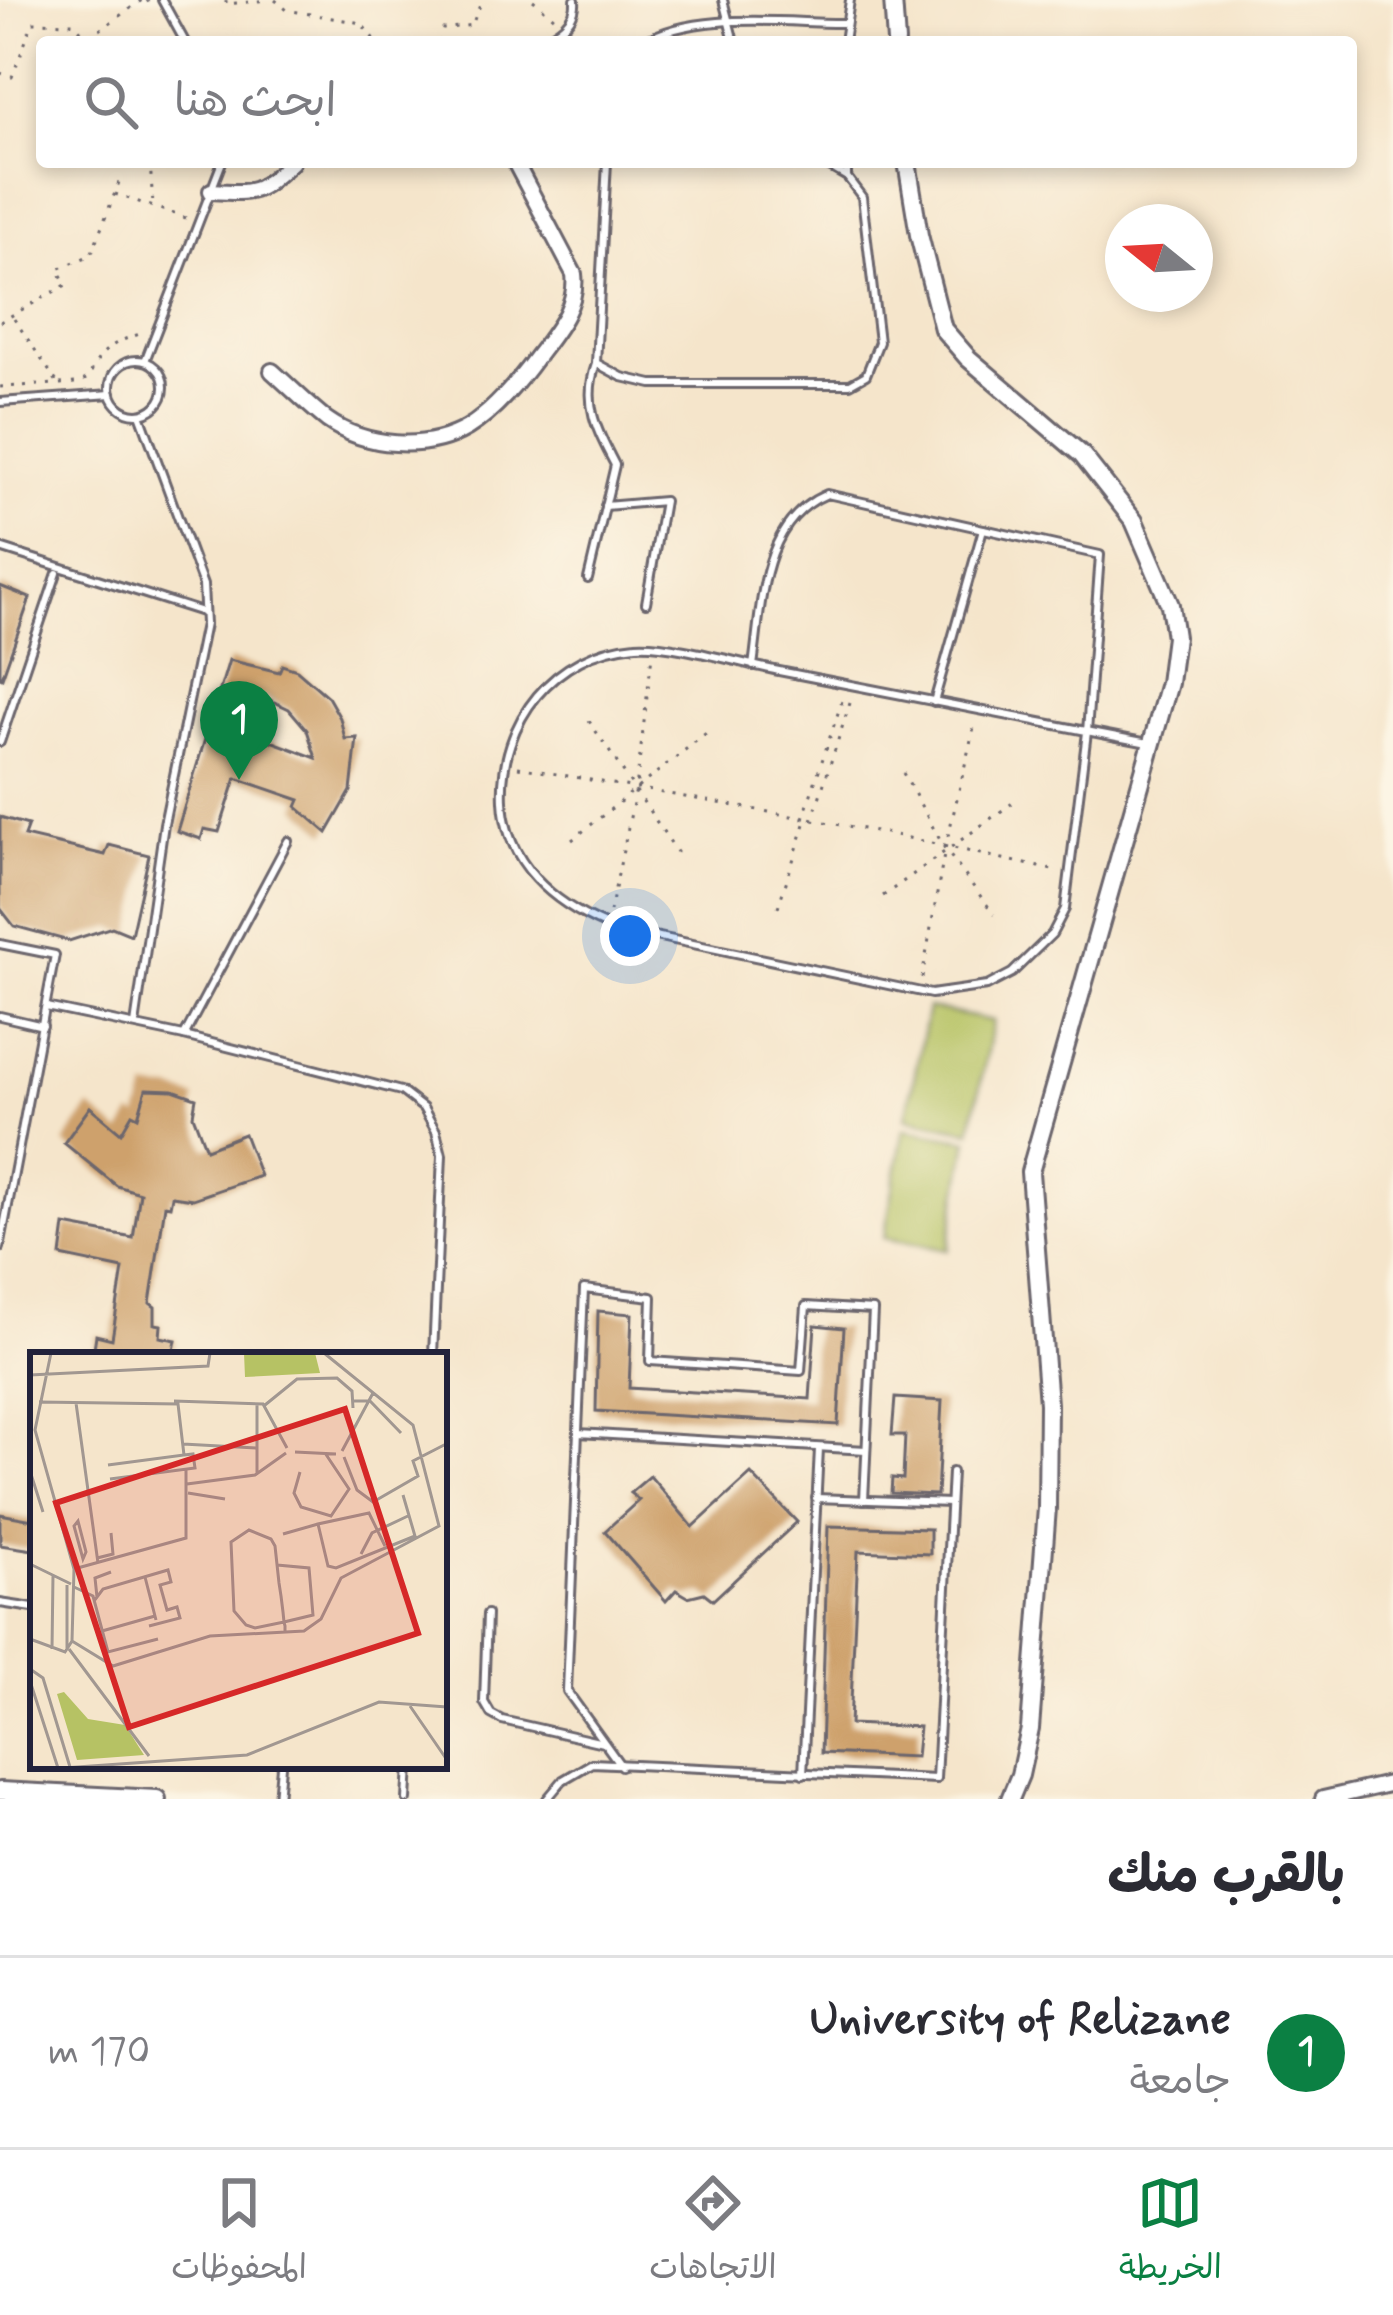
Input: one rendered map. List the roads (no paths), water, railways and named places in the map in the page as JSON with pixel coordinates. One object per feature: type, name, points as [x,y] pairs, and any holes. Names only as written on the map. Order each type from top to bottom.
[{"type":"street","points":[[893,0],[896,36]]},
{"type":"street","points":[[211,191],[262,189],[285,168]]},
{"type":"street","points":[[272,371],[330,422],[376,442],[420,443],[466,428],[503,397],[560,326],[575,287],[574,274],[518,168]]},
{"type":"street","points":[[908,168],[943,328],[968,358],[1082,455],[1134,520],[1170,605],[1175,637],[1151,744],[1030,1172],[1048,1404],[1048,1508],[1030,1729],[1010,1799]]},
{"type":"street","points":[[1323,1799],[1393,1783]]},
{"type":"street","points":[[0,1791],[157,1799]]},
{"type":"lane","points":[[162,0],[182,36]]},
{"type":"lane","points":[[548,36],[576,11],[575,0]]},
{"type":"lane","points":[[723,0],[732,36]]},
{"type":"lane","points":[[844,36],[850,0]]},
{"type":"lane","points":[[656,36],[667,30],[729,23],[844,23]]},
{"type":"lane","points":[[146,362],[220,168]]},
{"type":"lane","points":[[588,579],[615,465],[592,422],[590,382],[596,363],[607,168]]},
{"type":"lane","points":[[596,363],[622,377],[652,384],[850,383],[866,375],[879,342],[862,197],[848,177],[832,168]]},
{"type":"lane","points":[[847,168],[848,177]]},
{"type":"lane","points":[[133,360],[158,369],[164,386],[159,403],[140,414],[123,410],[111,394],[112,376],[133,360]]},
{"type":"lane","points":[[0,402],[111,394]]},
{"type":"lane","points":[[135,1025],[164,824],[204,613],[203,585],[140,414]]},
{"type":"lane","points":[[753,666],[775,544],[800,509],[826,494],[1100,555],[1087,732],[1070,874],[1065,909],[1052,934],[1012,973],[987,986],[960,993],[919,992],[607,926],[570,910],[539,885],[517,853],[503,815],[510,736],[530,701],[558,673],[592,654],[632,645],[652,646],[852,686],[978,710],[1087,732],[1151,744]]},
{"type":"lane","points":[[605,506],[664,501],[646,603]]},
{"type":"lane","points":[[934,702],[983,530]]},
{"type":"lane","points":[[0,548],[204,613]]},
{"type":"lane","points":[[0,742],[57,573]]},
{"type":"lane","points":[[184,1036],[288,841]]},
{"type":"lane","points":[[0,944],[56,955],[0,1248]]},
{"type":"lane","points":[[46,1007],[184,1036],[400,1091],[423,1108],[442,1155],[433,1352]]},
{"type":"lane","points":[[0,1016],[43,1025]]},
{"type":"lane","points":[[621,1766],[567,1691],[584,1289],[652,1297],[650,1361],[801,1371],[806,1306],[873,1310],[864,1500]]},
{"type":"lane","points":[[578,1433],[866,1450]]},
{"type":"lane","points":[[803,1774],[819,1449]]},
{"type":"lane","points":[[547,1799],[563,1780],[592,1762],[936,1780],[952,1472]]},
{"type":"lane","points":[[816,1498],[950,1503]]},
{"type":"lane","points":[[0,1603],[30,1608]]},
{"type":"lane","points":[[487,1614],[484,1702],[490,1714],[605,1744]]},
{"type":"lane","points":[[278,1799],[281,1769]]},
{"type":"lane","points":[[407,1799],[409,1769]]},
{"type":"place","name":"University of Relizane","points":[[239,780]]}]
